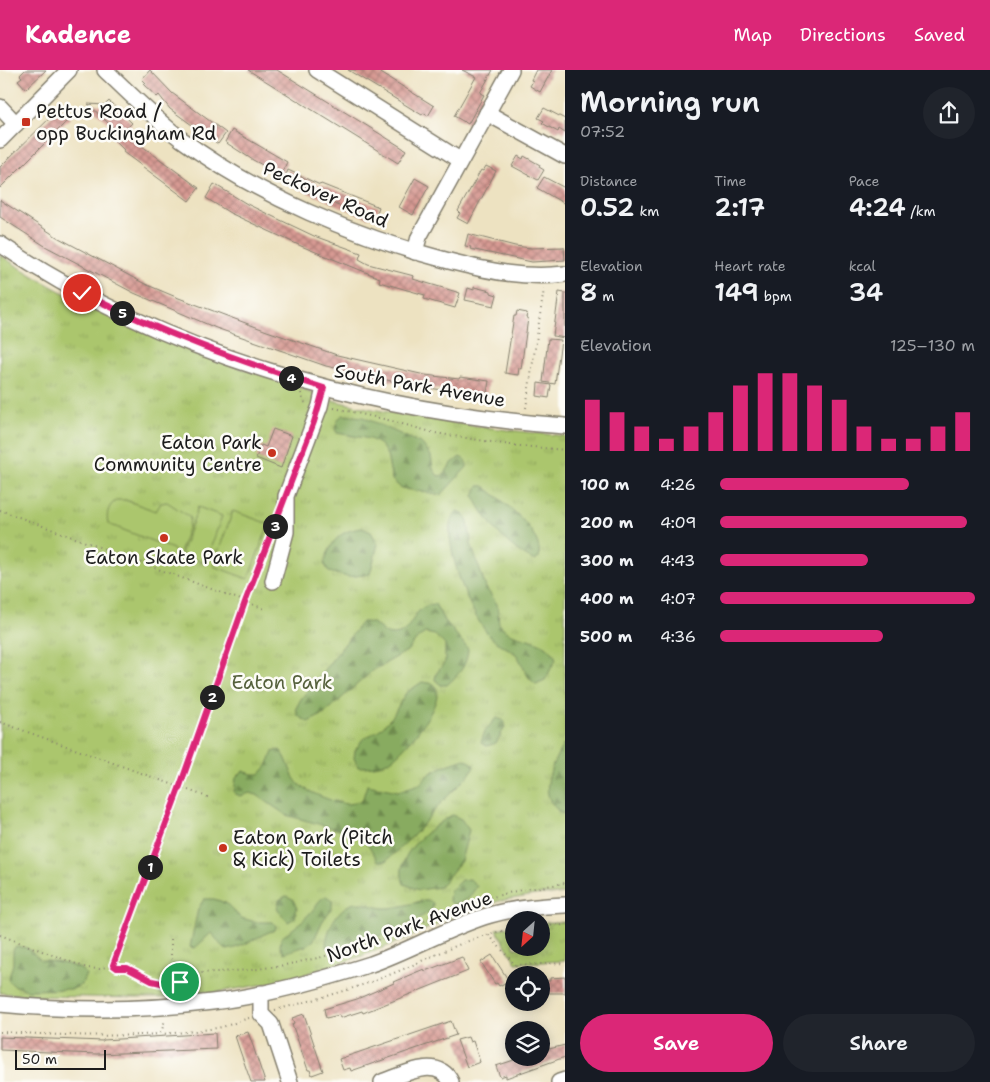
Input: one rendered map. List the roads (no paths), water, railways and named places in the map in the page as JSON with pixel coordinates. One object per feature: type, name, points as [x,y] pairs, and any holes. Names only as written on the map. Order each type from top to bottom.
[{"type":"street","points":[[0,140],[69,70]]},
{"type":"street","name":"Peckover Road","points":[[106,70],[152,116],[216,163],[268,192],[324,218],[415,252],[505,274],[546,277],[565,274]]},
{"type":"street","points":[[316,70],[460,160]]},
{"type":"street","points":[[415,252],[419,237],[511,70]]},
{"type":"street","points":[[0,107],[16,124]]},
{"type":"street","points":[[487,113],[565,156]]},
{"type":"street","name":"South Park Avenue","points":[[0,244],[68,285],[127,316],[248,364],[324,388],[388,403],[524,423],[565,426]]},
{"type":"street","points":[[273,581],[286,532],[286,496],[292,482],[302,476],[320,429],[320,406],[324,388]]},
{"type":"street","name":"North Park Avenue","points":[[0,1004],[116,1009],[213,1002],[324,978],[373,963],[490,915],[523,907],[565,905]]},
{"type":"street","points":[[261,993],[261,1014],[271,1024],[290,1082]]},
{"type":"street","points":[[382,1082],[426,1067],[439,1070],[451,1082]]},
{"type":"street","points":[[559,1082],[565,1080]]},
{"type":"place","name":"Pettus Road / opp Buckingham Rd","points":[[26,122]]},
{"type":"place","name":"Eaton Park Community Centre","points":[[272,453]]},
{"type":"place","name":"Eaton Skate Park","points":[[164,538]]},
{"type":"place","name":"Eaton Park (Pitch & Kick) Toilets","points":[[223,848]]},
{"type":"park label","name":"Eaton Park","points":[[282,682]]}]
